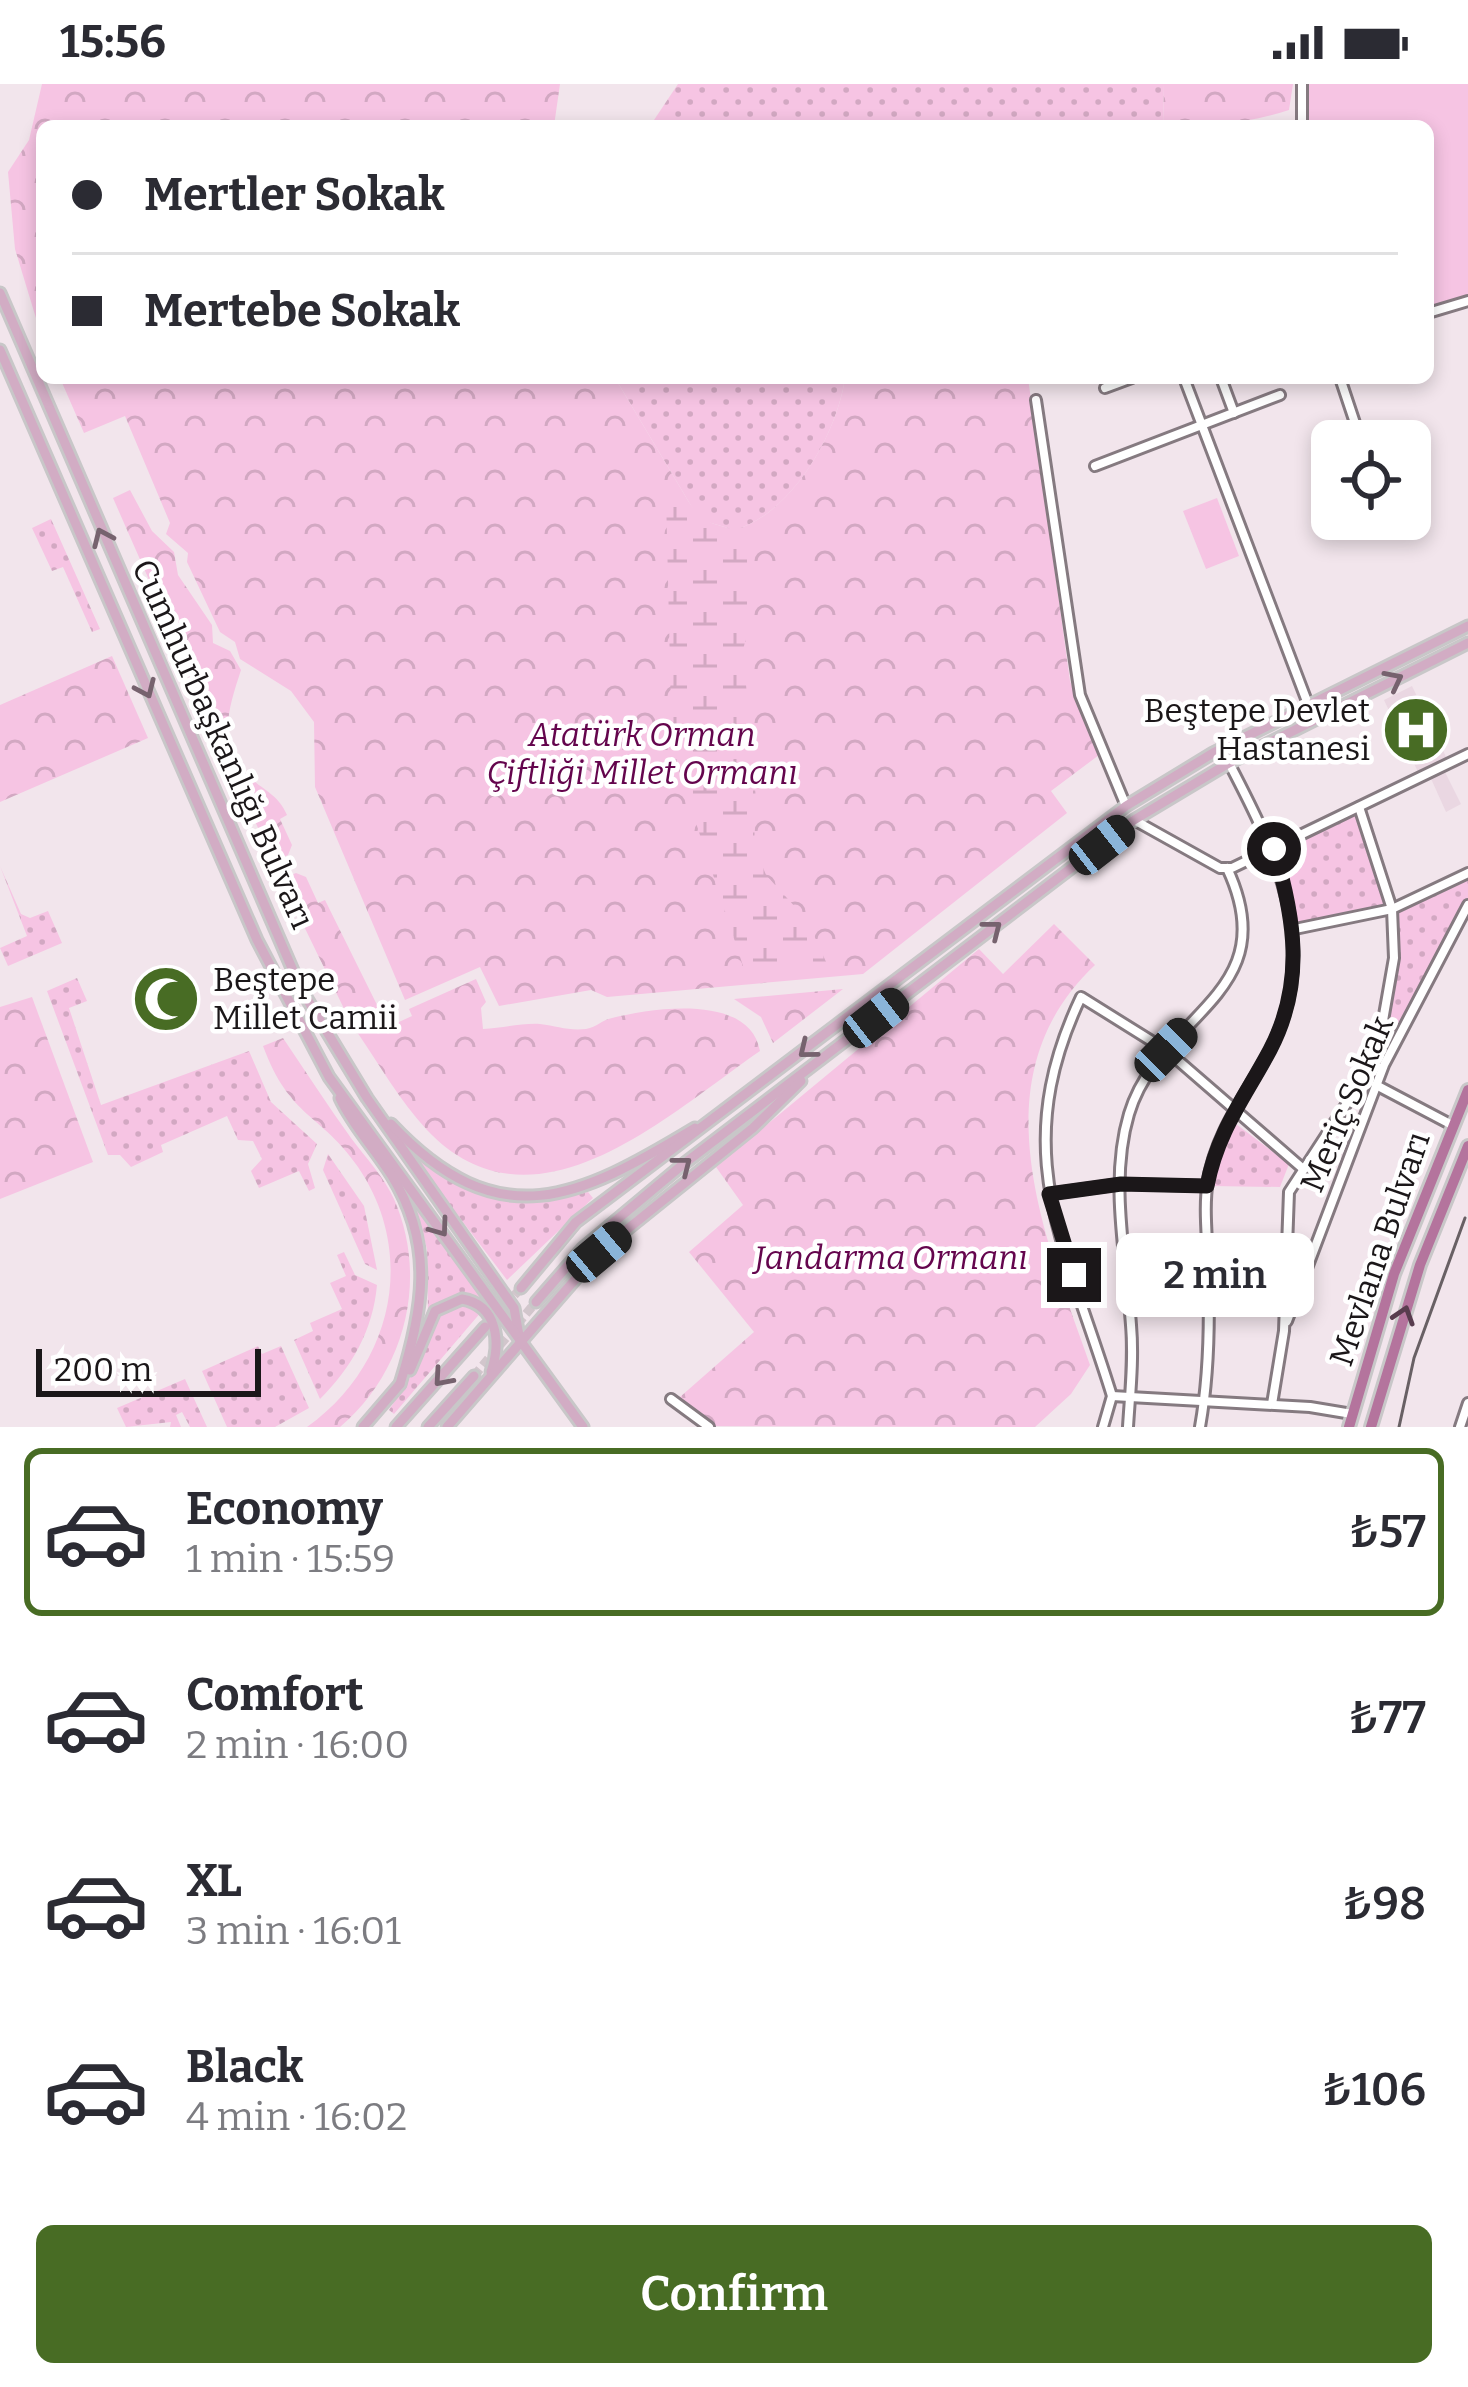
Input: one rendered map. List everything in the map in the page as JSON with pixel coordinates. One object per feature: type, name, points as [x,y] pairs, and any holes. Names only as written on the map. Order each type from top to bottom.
[{"type":"highway","name":"Mevlana Bulvarı","points":[[1350,1421],[1394,1274],[1468,1090]]},
{"type":"highway","name":"Mevlana Bulvarı","points":[[1371,1427],[1420,1265],[1468,1146]]},
{"type":"main road","name":"Cumhurbaşkanlığı Bulvarı","points":[[0,293],[36,376]]},
{"type":"main road","name":"Cumhurbaşkanlığı Bulvarı","points":[[0,350],[248,920],[329,1077],[520,1341]]},
{"type":"main road","name":"Cumhurbaşkanlığı Bulvarı","points":[[39,384],[301,989],[367,1098],[514,1308],[520,1341]]},
{"type":"main road","points":[[521,1288],[576,1222],[756,1091],[1126,806],[1213,753],[1468,626]]},
{"type":"main road","points":[[536,1302],[599,1234],[1134,820],[1229,763],[1468,643]]},
{"type":"main road","points":[[447,1427],[599,1252],[753,1128],[826,1056]]},
{"type":"main road","points":[[329,1077],[395,1180],[420,1239],[420,1318],[400,1384]]},
{"type":"main road","points":[[367,1098],[418,1151],[451,1175],[506,1194],[551,1196],[620,1174],[756,1091]]},
{"type":"main road","points":[[363,1427],[400,1384],[432,1315],[446,1303],[462,1299],[483,1306],[494,1324],[496,1353],[489,1378]]},
{"type":"main road","points":[[396,1427],[485,1327]]},
{"type":"main road","points":[[520,1341],[578,1425]]},
{"type":"main road","points":[[428,1427],[474,1376]]},
{"type":"street","points":[[1302,84],[1302,120]]},
{"type":"street","points":[[1434,311],[1468,301]]},
{"type":"street","points":[[1106,388],[1116,384]]},
{"type":"street","points":[[1186,384],[1308,704]]},
{"type":"street","points":[[1223,384],[1234,413]]},
{"type":"street","points":[[1342,384],[1354,420]]},
{"type":"street","points":[[1095,466],[1280,395]]},
{"type":"street","points":[[1036,400],[1080,695],[1126,806]]},
{"type":"street","points":[[1227,868],[1468,754]]},
{"type":"street","points":[[1200,1427],[1205,1400],[1207,1186],[1213,1155],[1233,1107],[1283,1020],[1294,983],[1295,929],[1274,849],[1229,763]]},
{"type":"street","points":[[1272,1404],[1284,1328],[1289,1192],[1300,1167],[1349,1100],[1381,1032],[1394,958],[1392,910],[1359,807]]},
{"type":"street","points":[[1128,1427],[1121,1184],[1129,1114],[1142,1084],[1166,1050],[1220,994],[1240,956],[1246,927],[1227,868],[1134,820]]},
{"type":"street","points":[[1295,929],[1392,910],[1468,873]]},
{"type":"street","name":"Meriç Sokak","points":[[1284,1328],[1376,1085],[1468,905]]},
{"type":"street","points":[[1103,1427],[1112,1396],[1042,1158],[1046,1096],[1058,1047],[1082,997],[1166,1050],[1300,1167]]},
{"type":"street","points":[[1376,1085],[1452,1125]]},
{"type":"street","points":[[1049,1194],[1121,1184],[1207,1186]]},
{"type":"street","points":[[1112,1396],[1272,1404],[1350,1421]]},
{"type":"street","points":[[671,1399],[709,1427]]},
{"type":"street","points":[[1460,1427],[1468,1403]]},
{"type":"shaded area","name":"Beştepe Devlet Hastanesi","points":[[1412,686],[1448,761],[1444,770],[1461,804],[1446,812],[1428,772],[1419,774],[1384,700]]},
{"type":"green space","points":[[42,84],[560,84],[555,120],[36,120],[36,318],[15,249],[8,172],[29,140]]},
{"type":"green space","points":[[678,84],[1164,84],[1163,120],[654,120]]},
{"type":"green space","points":[[1164,84],[1293,84],[1289,110],[1245,120],[1163,120]]},
{"type":"green space","points":[[1308,84],[1468,84],[1468,295],[1434,305],[1434,120],[1309,120]]},
{"type":"green space","name":"Atatürk Orman Çiftliği Millet Ormanı","points":[[63,384],[619,384],[693,509],[704,521],[735,530],[775,507],[808,469],[832,423],[844,384],[1029,384],[1070,681],[1099,755],[1051,791],[1067,813],[863,974],[607,997],[591,990],[499,1006],[480,967],[405,1000],[315,787],[314,722],[291,691],[240,659],[235,642],[220,632],[187,562],[188,553],[166,534],[170,523],[125,416],[84,433]]},
{"type":"green space","points":[[619,384],[844,384],[822,446],[775,507],[735,530],[704,521]]},
{"type":"green space","points":[[130,490],[152,531],[174,552],[178,575],[212,625],[213,643],[230,651],[241,670],[230,711],[229,738],[238,764],[275,797],[287,815],[280,819],[292,845],[288,855],[273,862],[113,498]]},
{"type":"green space","points":[[680,490],[710,522],[729,528],[752,525],[753,609],[743,650],[756,800],[754,846],[766,875],[807,920],[827,964],[745,972],[672,750],[666,495]]},
{"type":"green space","points":[[1217,498],[1239,556],[1206,569],[1183,511]]},
{"type":"green space","points":[[51,519],[100,629],[92,632],[63,567],[52,571],[32,528]]},
{"type":"green space","points":[[112,656],[148,738],[0,802],[0,705]]},
{"type":"green space","points":[[1359,807],[1392,909],[1468,872],[1468,906],[1376,1085],[1392,910],[1295,929],[1274,849]]},
{"type":"green space","points":[[0,866],[21,914],[30,918],[48,911],[62,943],[8,966],[0,948],[27,936]]},
{"type":"green space","points":[[296,873],[306,877],[318,903],[325,900],[380,1011],[350,1021],[281,879]]},
{"type":"green space","name":"Jandarma Ormanı","points":[[1054,924],[1095,965],[1059,1009],[1038,1056],[1029,1106],[1040,1210],[1090,1365],[1071,1394],[1035,1427],[713,1426],[680,1397],[754,1332],[689,1252],[743,1205],[716,1167],[979,949],[1003,974]]},
{"type":"green space","points":[[77,978],[87,1001],[69,1008],[101,1105],[249,1051],[271,1102],[317,1144],[308,1164],[315,1188],[309,1191],[299,1171],[259,1188],[251,1171],[262,1159],[253,1141],[238,1140],[227,1116],[161,1145],[163,1152],[131,1167],[120,1155],[108,1155],[47,991]]},
{"type":"green space","points":[[476,979],[486,1002],[481,1008],[483,1029],[533,1024],[586,1029],[630,1014],[698,1009],[739,1020],[753,1033],[760,1051],[684,1106],[599,1156],[555,1171],[511,1174],[468,1162],[427,1130],[357,1032],[383,1020],[388,1027],[412,1016],[409,1009]]},
{"type":"green space","points":[[843,989],[773,1043],[761,1017],[734,999]]},
{"type":"green space","points":[[32,997],[93,1162],[0,1199],[0,1007]]},
{"type":"green space","points":[[283,1038],[390,1191],[409,1261],[409,1292],[395,1352],[362,1405],[340,1427],[307,1427],[336,1402],[376,1342],[387,1308],[391,1272],[387,1236],[377,1201],[358,1167],[295,1102],[273,1070],[263,1046]]},
{"type":"green space","points":[[1232,1121],[1289,1164],[1280,1187],[1211,1186]]},
{"type":"green space","points":[[403,1143],[445,1174],[489,1193],[536,1199],[588,1192],[593,1198],[507,1280]]},
{"type":"green space","points":[[328,1154],[364,1206],[377,1270],[365,1264],[323,1170]]},
{"type":"green space","points":[[413,1198],[486,1304],[454,1295],[428,1314],[427,1249]]},
{"type":"green space","points":[[344,1252],[355,1275],[377,1285],[375,1302],[359,1347],[320,1399],[294,1340],[313,1331],[310,1323],[342,1309],[330,1283],[346,1276],[337,1255]]},
{"type":"green space","points":[[465,1303],[482,1311],[394,1414],[389,1410],[417,1367],[438,1312]]},
{"type":"green space","points":[[258,1346],[262,1354],[281,1346],[309,1408],[275,1427],[227,1427],[202,1371]]},
{"type":"green space","points":[[185,1379],[207,1427],[190,1427],[182,1412],[176,1415],[181,1427],[170,1427],[171,1422],[126,1427],[117,1408]]},
{"type":"tunnel","points":[[496,1315],[521,1288]]},
{"type":"tunnel","points":[[474,1376],[536,1302]]},
{"type":"railway","points":[[1399,1427],[1414,1358],[1465,1218]]},
{"type":"place","name":"Beştepe Devlet Hastanesi","points":[[1416,730]]},
{"type":"place","name":"Beştepe Millet Camii","points":[[166,999]]},
{"type":"route","points":[[1074,1275],[1049,1194],[1121,1184],[1207,1186],[1213,1155],[1233,1107],[1269,1052],[1294,983],[1295,929],[1274,849]]}]
